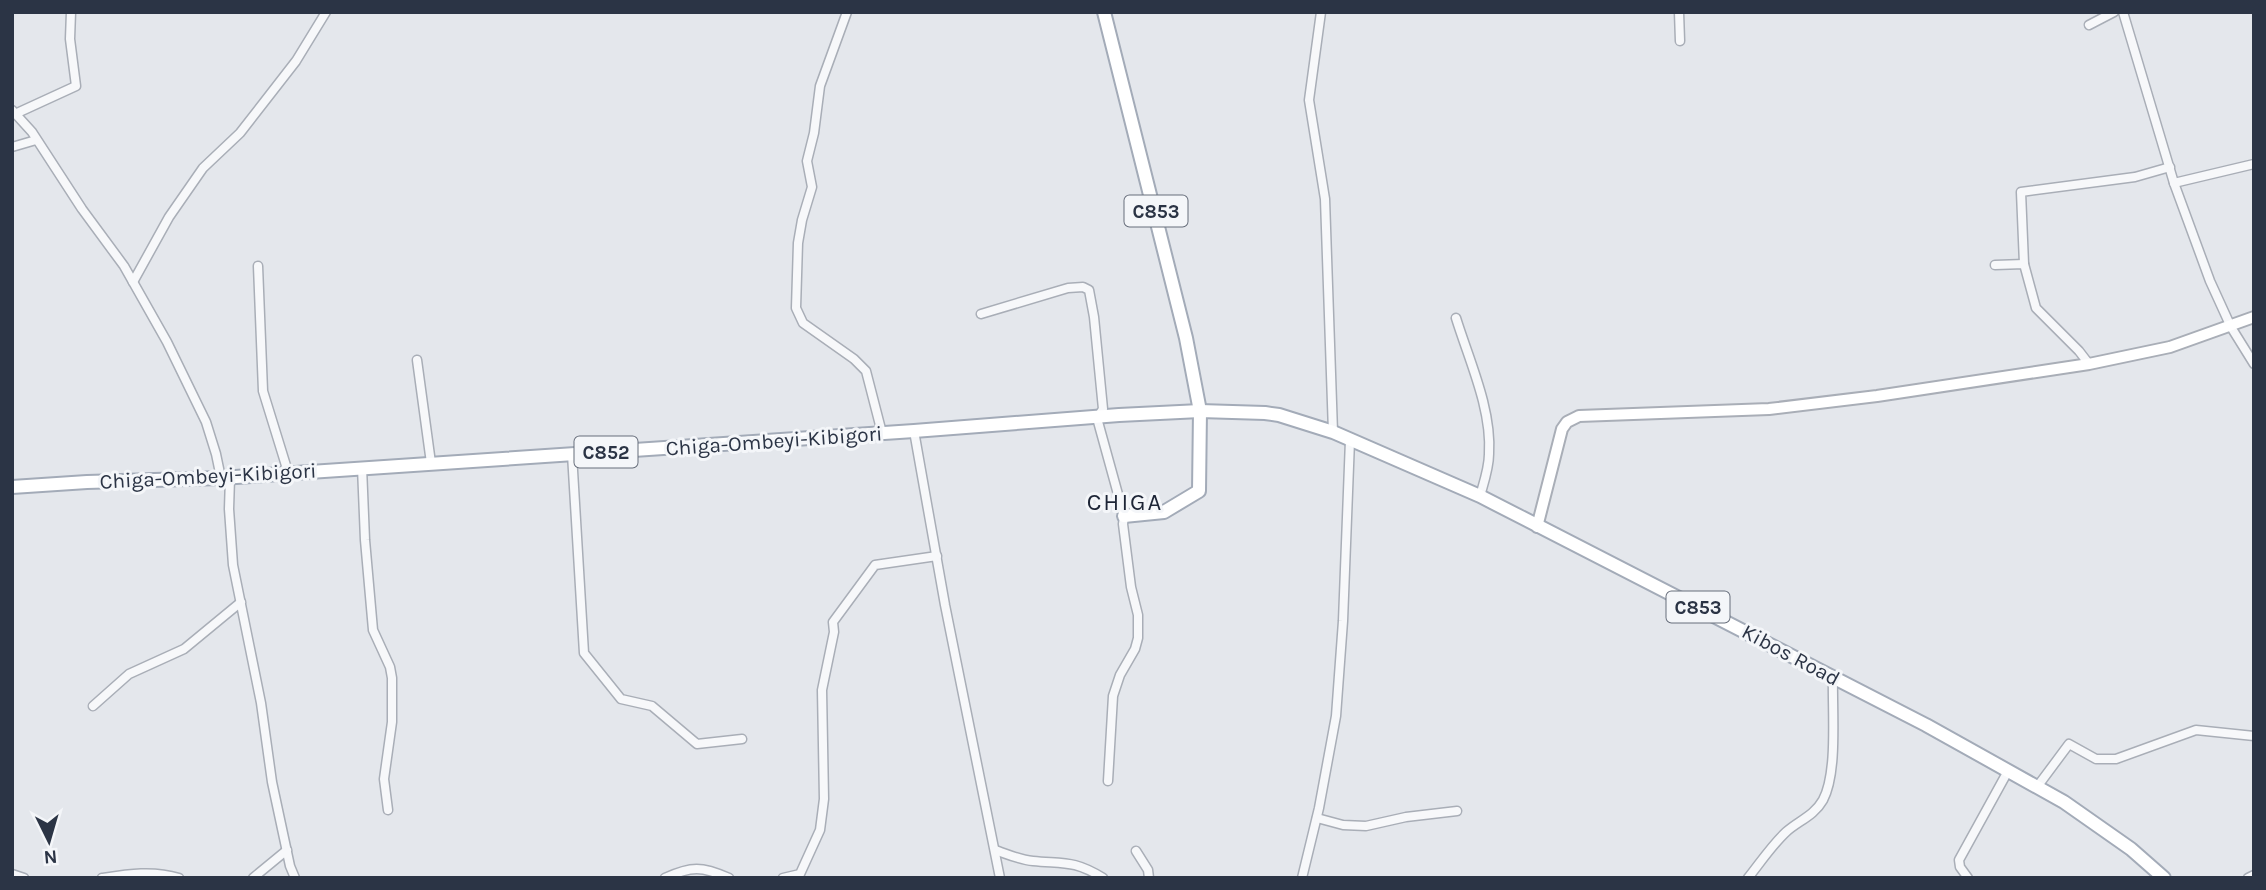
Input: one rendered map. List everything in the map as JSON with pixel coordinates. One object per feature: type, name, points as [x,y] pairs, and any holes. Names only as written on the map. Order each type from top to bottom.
[{"type":"main road","name":"C853","points":[[1104,12],[1180,310],[1200,411]]},
{"type":"main road","name":"Chiga-Ombeyi-Kibigori","points":[[12,486],[225,478],[1200,411]]},
{"type":"main road","name":"Kibos Road","points":[[1200,411],[1265,413],[1297,420],[1334,432],[1480,496],[1833,677],[2036,786],[2099,825],[2164,878]]},
{"type":"main road","points":[[1124,516],[1164,512],[1199,491],[1200,411]]},
{"type":"street","points":[[71,12],[70,39],[76,86],[14,112],[36,139],[133,282],[167,342],[206,422],[225,478],[233,565],[261,703],[272,782],[295,878]]},
{"type":"street","points":[[133,282],[169,217],[204,168],[240,133],[296,61],[326,12]]},
{"type":"street","points":[[847,12],[820,86],[814,133],[807,161],[812,187],[798,243],[796,308],[803,323],[854,359],[866,371],[882,433]]},
{"type":"street","points":[[1321,12],[1309,100],[1325,200],[1334,432]]},
{"type":"street","points":[[1679,12],[1680,41]]},
{"type":"street","points":[[2089,25],[2114,12]]},
{"type":"street","points":[[2123,12],[2175,183],[2210,281],[2231,327],[2254,364]]},
{"type":"street","points":[[12,147],[36,139]]},
{"type":"street","points":[[2175,183],[2254,164]]},
{"type":"street","points":[[2089,364],[2080,351],[2036,309],[2024,264],[2021,192],[2135,177],[2170,167]]},
{"type":"street","points":[[1995,265],[2024,264]]},
{"type":"street","points":[[258,266],[263,391],[288,472]]},
{"type":"street","points":[[981,314],[1068,288],[1083,287],[1088,290],[1094,317],[1103,408],[1097,418],[1124,516],[1131,587],[1138,614],[1135,649],[1120,675],[1113,696],[1108,781]]},
{"type":"street","points":[[1537,527],[1562,429],[1567,422],[1579,416],[1769,409],[2089,364],[2171,348],[2254,317]]},
{"type":"street","points":[[1456,318],[1489,433],[1489,464],[1480,496]]},
{"type":"street","points":[[417,359],[431,463]]},
{"type":"street","points":[[914,431],[1000,878]]},
{"type":"street","points":[[1302,878],[1317,818],[1336,716],[1343,621],[1350,440]]},
{"type":"street","points":[[572,454],[584,653],[621,699],[652,706],[697,744],[742,739]]},
{"type":"street","points":[[362,467],[373,630],[390,667],[392,678],[392,722],[384,779],[388,810]]},
{"type":"street","points":[[783,878],[800,874],[821,830],[824,799],[822,690],[834,632],[833,622],[875,565],[937,556]]},
{"type":"street","points":[[93,706],[129,674],[184,649],[241,602]]},
{"type":"street","points":[[1748,878],[1787,831],[1803,821],[1822,801],[1829,783],[1832,762],[1833,677]]},
{"type":"street","points":[[2036,786],[2069,744],[2096,759],[2116,759],[2196,730],[2254,736]]},
{"type":"street","points":[[1968,878],[1962,872],[1959,860],[2008,771]]},
{"type":"street","points":[[1317,818],[1343,825],[1366,826],[1406,817],[1457,811]]},
{"type":"street","points":[[253,878],[287,850]]},
{"type":"street","points":[[995,850],[1030,861],[1065,862],[1084,866],[1103,878]]},
{"type":"street","points":[[1136,852],[1148,870],[1149,878]]},
{"type":"street","points":[[665,878],[681,871],[707,868],[729,878]]},
{"type":"street","points":[[102,878],[162,873],[179,878]]},
{"type":"street","points":[[12,874],[24,878]]},
{"type":"street","points":[[2248,878],[2254,875]]},
{"type":"district","name":"CHIGA","points":[[1125,502]]}]
